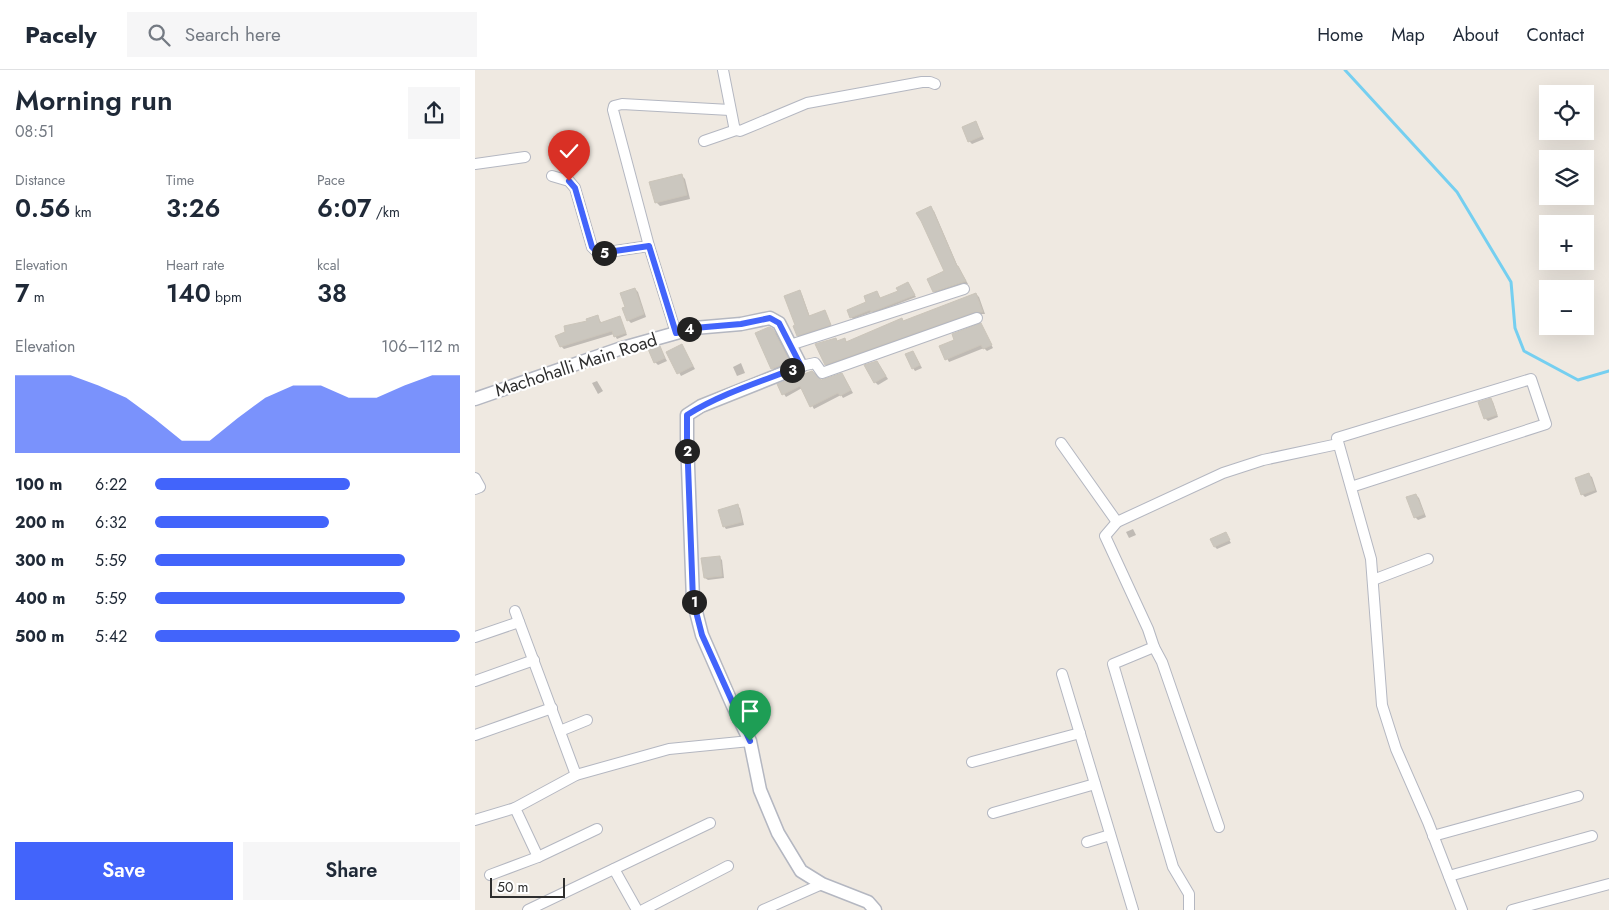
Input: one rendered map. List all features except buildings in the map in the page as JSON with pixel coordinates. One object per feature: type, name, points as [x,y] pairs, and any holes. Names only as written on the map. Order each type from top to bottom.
[{"type":"street","points":[[723,70],[733,126],[736,130]]},
{"type":"street","points":[[705,141],[736,130],[740,131],[750,128],[807,103],[922,82],[935,84]]},
{"type":"street","points":[[676,333],[649,246],[613,110],[614,106],[622,104],[730,110]]},
{"type":"street","points":[[475,164],[525,157]]},
{"type":"street","points":[[552,176],[569,181],[575,188],[592,247],[597,252],[649,246]]},
{"type":"street","points":[[790,345],[965,288]]},
{"type":"street","name":"Machohalli Main Road","points":[[475,399],[619,349],[694,328],[741,324],[770,318],[779,323],[801,366]]},
{"type":"street","points":[[875,910],[868,902],[822,884],[801,871],[778,834],[760,790],[750,741],[702,635],[693,600],[687,415],[719,398],[801,366],[815,363],[822,373],[977,318]]},
{"type":"street","points":[[1351,487],[1546,424],[1531,379],[1337,438],[1371,559],[1382,705],[1396,749],[1462,910]]},
{"type":"street","points":[[1061,443],[1117,522]]},
{"type":"street","points":[[1219,827],[1162,662],[1105,536],[1117,522],[1223,473],[1263,460],[1338,444]]},
{"type":"street","points":[[475,478],[480,487],[475,489]]},
{"type":"street","points":[[1373,580],[1428,559]]},
{"type":"street","points":[[515,611],[576,775]]},
{"type":"street","points":[[475,637],[519,622]]},
{"type":"street","points":[[1154,647],[1113,664],[1173,867],[1189,894],[1189,910]]},
{"type":"street","points":[[475,681],[534,660]]},
{"type":"street","points":[[1062,674],[1133,910]]},
{"type":"street","points":[[475,735],[552,708]]},
{"type":"street","points":[[560,731],[587,720]]},
{"type":"street","points":[[972,762],[1080,733]]},
{"type":"street","points":[[475,820],[515,808],[576,775],[669,749],[750,741]]},
{"type":"street","points":[[993,813],[1095,784]]},
{"type":"street","points":[[1433,836],[1578,796]]},
{"type":"street","points":[[515,808],[538,857]]},
{"type":"street","points":[[529,910],[709,823]]},
{"type":"street","points":[[490,875],[538,857],[597,829]]},
{"type":"street","points":[[1087,842],[1110,835]]},
{"type":"street","points":[[1449,876],[1592,836]]},
{"type":"street","points":[[643,910],[728,866]]},
{"type":"street","points":[[613,869],[637,910]]},
{"type":"street","points":[[763,910],[822,884]]},
{"type":"street","points":[[1512,910],[1609,884]]},
{"type":"waterway","points":[[1345,70],[1457,192],[1511,282],[1515,328],[1524,351],[1578,380],[1609,371]]},
{"type":"route","points":[[569,181],[575,188],[592,247],[597,252],[602,253],[649,246],[676,333],[694,328],[741,324],[770,318],[779,323],[801,366],[719,398],[687,415],[693,600],[702,635],[750,741]]}]
